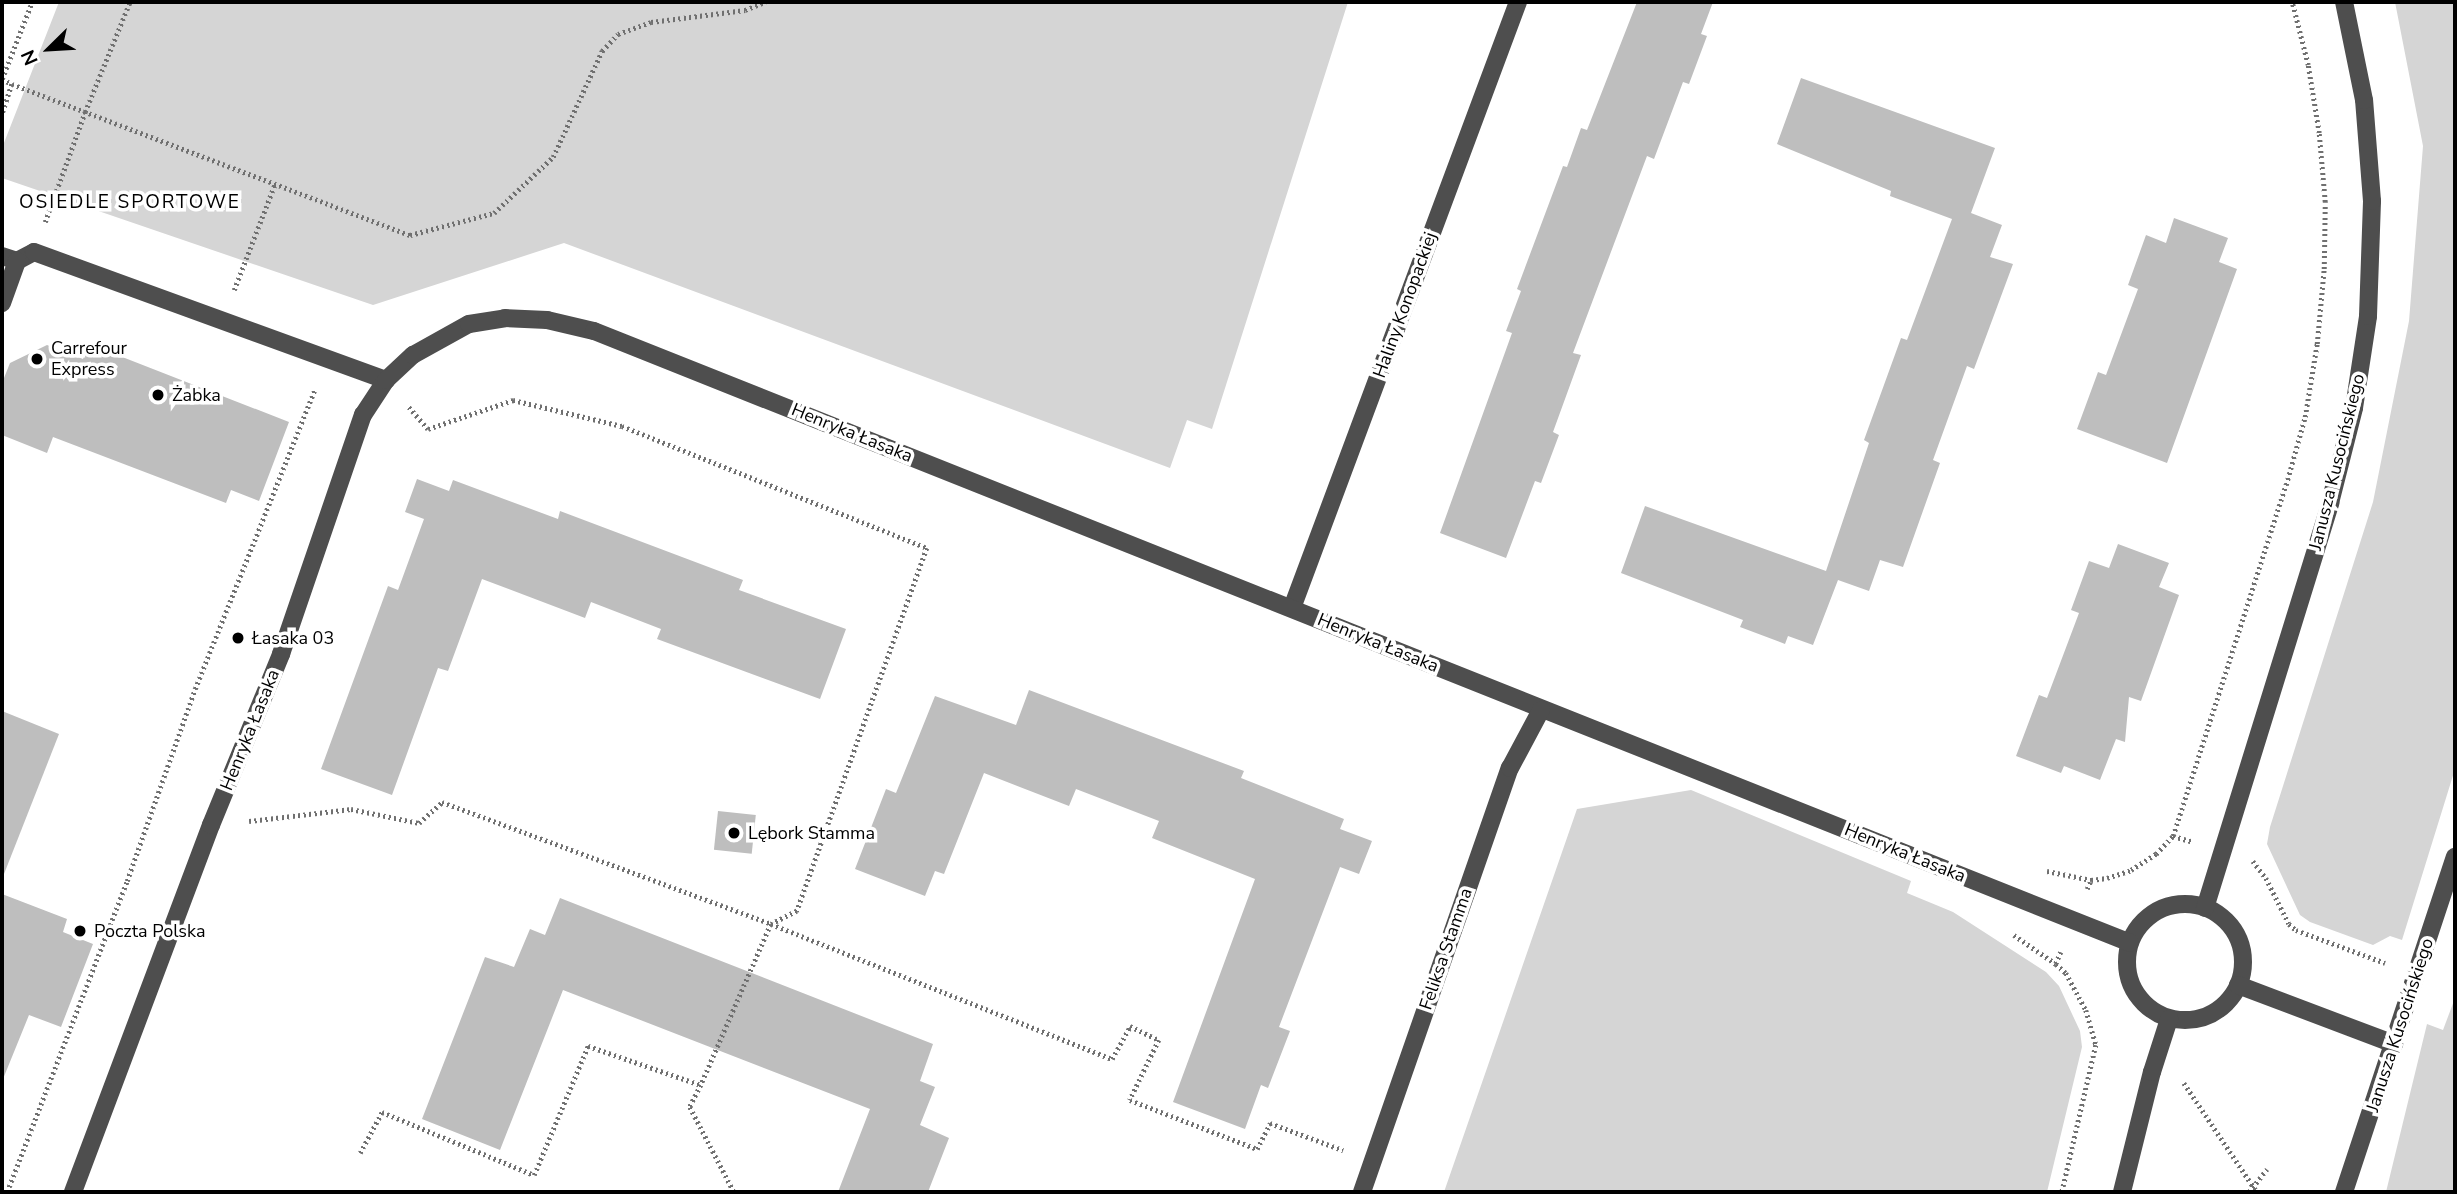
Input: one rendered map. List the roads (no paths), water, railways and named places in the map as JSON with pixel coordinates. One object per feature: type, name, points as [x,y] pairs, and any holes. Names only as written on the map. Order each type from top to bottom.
[{"type":"street","name":"Haliny Konopackiej","points":[[1292,608],[1518,2]]},
{"type":"street","name":"Janusza Kusocińskiego","points":[[2205,908],[2330,503],[2354,408],[2368,316],[2372,201],[2364,100],[2344,2]]},
{"type":"street","points":[[2,303],[9,259],[34,252],[386,380]]},
{"type":"street","name":"Henryka Łasaka","points":[[73,1192],[211,825],[281,654],[363,415],[386,380],[413,355],[469,324],[505,318],[547,320],[594,331],[2130,943]]},
{"type":"street","name":"Feliksa Stamma","points":[[1362,1192],[1506,780],[1541,709]]},
{"type":"street","name":"Janusza Kusocińskiego","points":[[2344,1192],[2455,858]]},
{"type":"street","points":[[2188,904],[2205,908],[2221,917],[2234,931],[2241,948],[2242,967],[2238,985],[2229,999],[2210,1014],[2186,1020],[2169,1018],[2151,1010],[2137,996],[2129,978],[2127,958],[2130,943],[2141,924],[2155,912],[2188,904]]},
{"type":"street","points":[[2238,985],[2394,1044]]},
{"type":"street","points":[[2122,1192],[2152,1072],[2169,1018]]},
{"type":"place","name":"Carrefour Express","points":[[37,359]]},
{"type":"place","name":"Żabka","points":[[158,395]]},
{"type":"place","name":"Łasaka 03","points":[[238,638]]},
{"type":"place","name":"Lębork Stamma","points":[[734,833]]},
{"type":"place","name":"Poczta Polska","points":[[80,931]]},
{"type":"district","name":"OSIEDLE SPORTOWE","points":[[130,203]]}]
